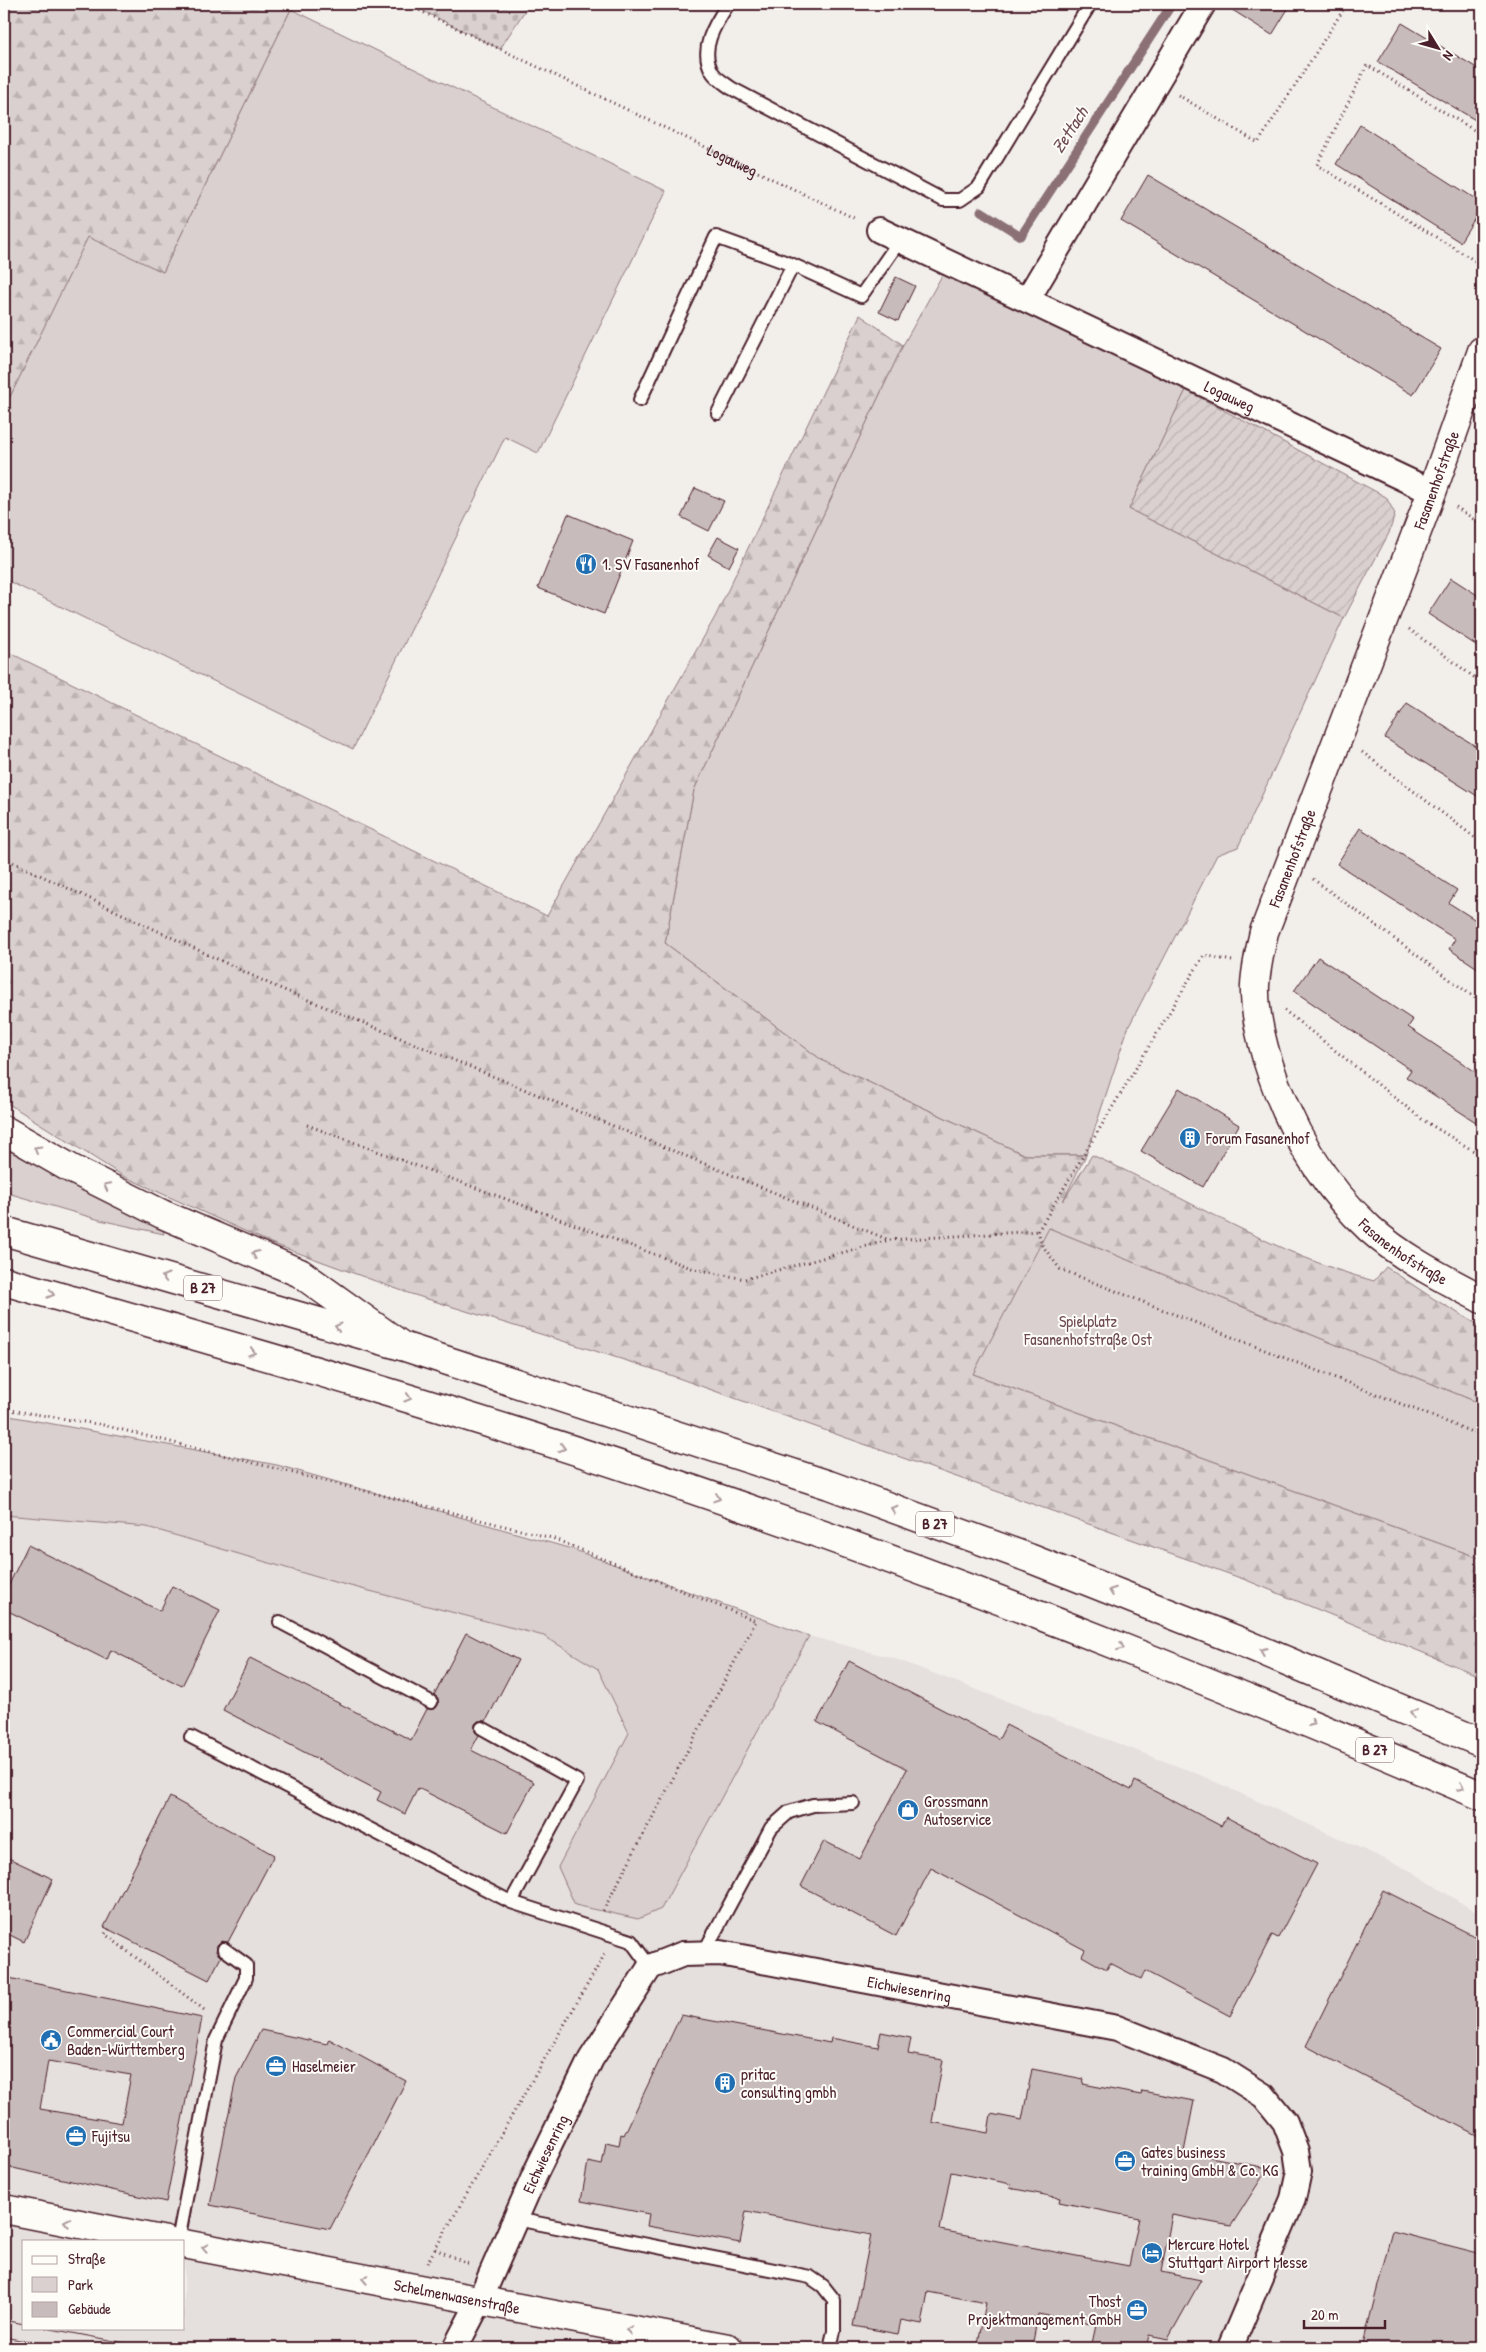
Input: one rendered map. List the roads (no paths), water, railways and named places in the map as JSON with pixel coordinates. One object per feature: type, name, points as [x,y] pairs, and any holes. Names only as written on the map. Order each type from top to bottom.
[{"type":"main road","name":"Fasanenhofstraße","points":[[1482,351],[1432,492],[1264,932],[1255,977],[1259,1031],[1272,1073],[1288,1119],[1315,1165],[1346,1205],[1371,1230],[1405,1255],[1482,1299]]},
{"type":"main road","points":[[4,1130],[70,1168],[162,1214],[300,1273],[402,1346]]},
{"type":"main road","name":"B 27","points":[[4,1230],[402,1346],[856,1495],[1029,1558],[1244,1643],[1470,1728],[1482,1743]]},
{"type":"main road","name":"B 27","points":[[4,1281],[417,1401],[758,1512],[1052,1619],[1267,1704],[1482,1796]]},
{"type":"main road","points":[[4,2209],[161,2240]]},
{"type":"main road","name":"Schelmenwasenstraße","points":[[185,2244],[479,2302],[728,2348]]},
{"type":"street","points":[[1027,300],[1203,4]]},
{"type":"street","name":"Logauweg","points":[[889,235],[1432,492]]},
{"type":"street","name":"Eichwiesenring","points":[[455,2348],[479,2302],[536,2172],[590,2059],[650,1967],[683,1954],[720,1953],[1117,2028],[1223,2070],[1264,2096],[1285,2122],[1296,2151],[1299,2172],[1293,2199],[1229,2346]]},
{"type":"lane","points":[[728,4],[713,29],[706,57],[714,74],[731,88],[943,200],[960,200],[979,187],[1090,4]]},
{"type":"lane","points":[[640,400],[716,237],[793,265],[861,296],[889,235]]},
{"type":"lane","points":[[718,413],[793,265]]},
{"type":"lane","points":[[280,1622],[431,1702]]},
{"type":"lane","points":[[482,1728],[577,1782],[511,1902]]},
{"type":"lane","points":[[192,1737],[511,1902],[631,1941],[650,1967]]},
{"type":"lane","points":[[703,1954],[771,1828],[789,1812],[813,1805],[854,1803]]},
{"type":"lane","points":[[178,2240],[216,2040],[246,1978],[246,1965],[224,1949]]},
{"type":"lane","points":[[516,2219],[810,2277],[823,2286],[834,2300],[834,2332],[830,2348]]},
{"type":"waterway","name":"Zettach","points":[[981,211],[1021,236],[1172,4]]},
{"type":"tram line","points":[[4,2320],[22,2324]]},
{"type":"tram line","points":[[56,2330],[151,2348]]},
{"type":"tram line","points":[[4,2337],[62,2348]]},
{"type":"place","name":"1. SV Fasanenhof","points":[[586,564]]},
{"type":"place","name":"Forum Fasanenhof","points":[[1190,1138]]},
{"type":"place","name":"Grossmann Autoservice","points":[[908,1810]]},
{"type":"place","name":"Commercial Court Baden-Württemberg","points":[[51,2040]]},
{"type":"place","name":"Haselmeier","points":[[276,2066]]},
{"type":"place","name":"pritac consulting gmbh","points":[[725,2083]]},
{"type":"place","name":"Fujitsu","points":[[76,2136]]},
{"type":"place","name":"Gates business training GmbH & Co. KG","points":[[1125,2161]]},
{"type":"place","name":"Mercure Hotel Stuttgart Airport Messe","points":[[1152,2253]]},
{"type":"place","name":"Thost Projektmanagement GmbH","points":[[1137,2310]]},
{"type":"park label","name":"Spielplatz Fasanenhofstraße Ost","points":[[1088,1330]]}]
